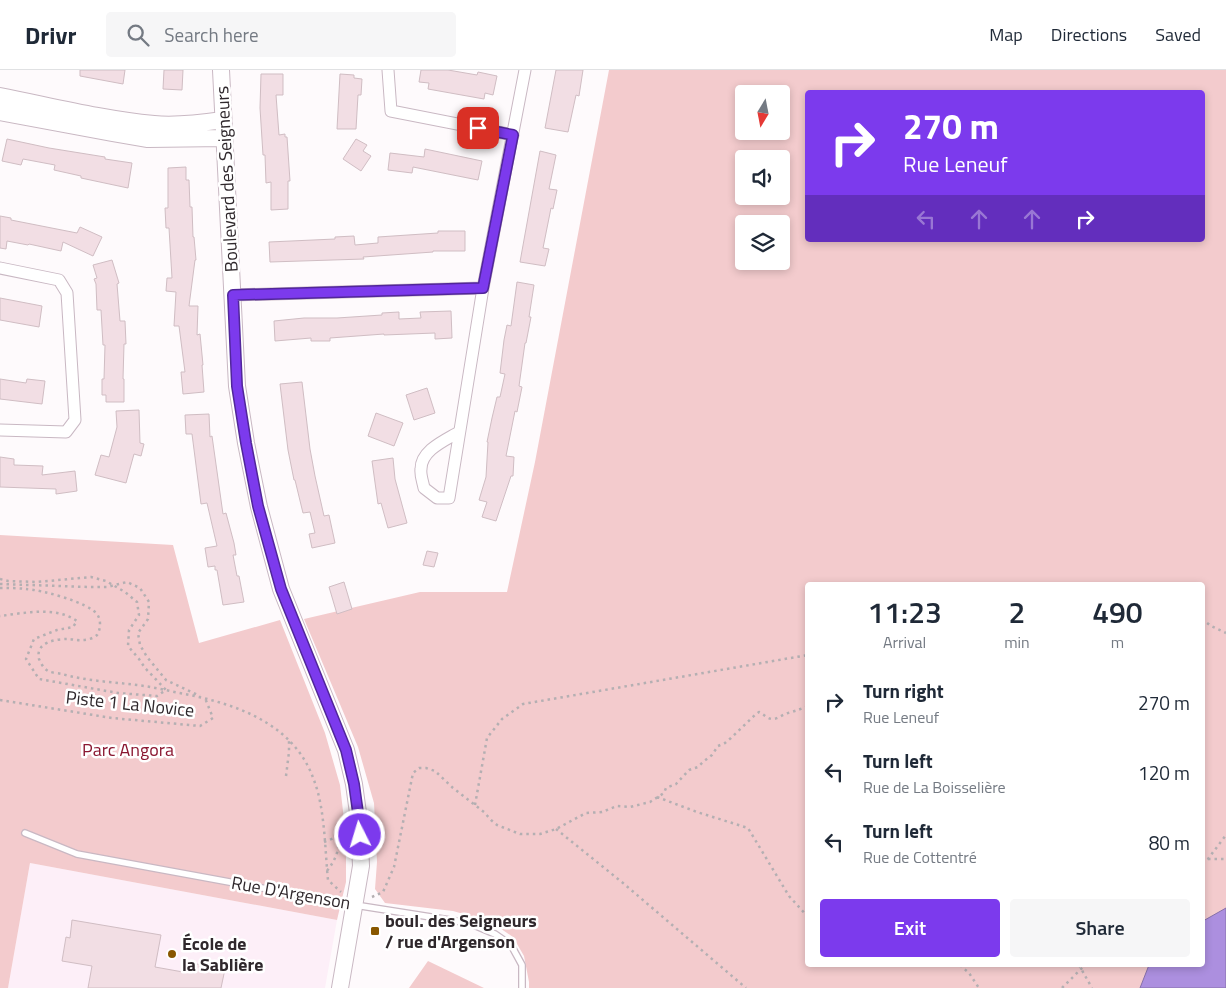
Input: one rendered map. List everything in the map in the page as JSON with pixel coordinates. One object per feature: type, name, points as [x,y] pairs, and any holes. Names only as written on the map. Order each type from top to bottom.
[{"type":"street","name":"Boulevard des Seigneurs","points":[[221,70],[237,386],[246,443],[258,506],[281,589],[346,750],[354,784],[359,820],[361,866],[340,988]]},
{"type":"street","points":[[388,70],[391,111],[513,135]]},
{"type":"street","points":[[459,432],[435,446],[425,456],[420,468],[424,488],[437,498],[449,498],[483,288],[524,70]]},
{"type":"street","points":[[0,96],[156,124],[223,120]]},
{"type":"street","points":[[0,112],[148,139],[224,138]]},
{"type":"street","points":[[0,268],[59,280],[67,293],[75,420],[66,432],[0,430]]},
{"type":"street","points":[[233,295],[483,288]]},
{"type":"lane","name":"Rue D'Argenson","points":[[25,833],[77,854],[355,905],[469,923],[495,934],[511,945],[522,965],[522,988]]},
{"type":"path","points":[[0,580],[37,582],[91,577],[106,581],[125,592],[136,602],[139,615],[129,630],[128,646],[145,668],[166,690]]},
{"type":"path","name":"Piste 1 La Novice","points":[[0,584],[89,587],[114,586],[126,582],[140,588],[149,602],[148,618],[138,633],[140,645],[146,657],[166,680],[204,698],[213,718],[200,726],[112,718],[0,700]]},
{"type":"path","points":[[0,588],[45,592],[90,608],[98,614],[100,621],[99,630],[97,635],[91,639],[56,640],[40,647],[39,658],[42,666],[48,671],[79,679],[146,686],[204,698],[246,711],[269,724],[289,740],[305,760],[316,784],[322,813],[328,880],[355,905],[383,892],[394,867],[413,773],[419,768],[435,771],[497,825],[520,834],[540,834],[556,829],[586,813],[602,812],[617,806],[630,807],[650,802],[664,793],[666,788],[676,784],[689,770],[698,767],[712,755],[718,746],[725,743],[726,740],[731,738],[759,712],[772,719],[805,707]]},
{"type":"path","points":[[0,616],[39,611],[69,615],[76,621],[73,627],[57,630],[34,639],[26,659],[38,679],[118,693],[158,696],[166,690]]},
{"type":"path","points":[[1205,621],[1226,633]]},
{"type":"path","points":[[475,805],[487,738],[502,719],[523,704],[805,656]]},
{"type":"path","points":[[286,776],[289,740]]},
{"type":"path","points":[[657,797],[748,828],[789,896],[805,914]]},
{"type":"path","points":[[324,842],[339,836],[359,820]]},
{"type":"path","points":[[556,829],[746,988]]},
{"type":"path","points":[[1205,861],[1226,835]]},
{"type":"path","points":[[327,871],[334,861],[339,846],[339,836]]},
{"type":"path","points":[[1208,859],[1226,859]]},
{"type":"path","points":[[962,967],[969,973],[979,988]]},
{"type":"path","points":[[1062,988],[1081,969],[1092,988]]},
{"type":"shaded area","name":"École de la Sablière","points":[[30,863],[337,920],[325,988],[8,988]]},
{"type":"shaded area","points":[[1226,908],[1226,988],[1140,988],[1148,967],[1205,967],[1205,920]]},
{"type":"green space","points":[[609,70],[1226,70],[1226,988],[529,988],[524,956],[513,937],[491,922],[453,911],[385,903],[375,889],[377,862],[374,803],[358,747],[304,619],[420,592],[507,592],[535,462]]},
{"type":"green space","name":"Parc Angora","points":[[0,535],[173,545],[199,643],[280,620],[325,733],[340,785],[346,837],[346,882],[337,920],[30,863],[8,988],[0,988]]},
{"type":"green space","points":[[428,961],[484,988],[409,988]]},
{"type":"building","points":[[80,70],[125,70],[123,84],[80,76]]},
{"type":"building","points":[[164,70],[183,70],[182,90],[163,89]]},
{"type":"building","points":[[421,70],[448,70],[477,75],[478,72],[497,76],[493,95],[485,93],[484,99],[428,89],[429,83],[419,82]]},
{"type":"building","points":[[556,70],[583,70],[579,96],[576,95],[568,132],[545,128]]},
{"type":"building","points":[[261,74],[283,74],[283,95],[276,95],[279,135],[285,134],[285,137],[287,137],[290,181],[288,181],[288,209],[271,210],[271,182],[266,183],[265,155],[263,155],[260,108]]},
{"type":"building","points":[[340,74],[354,75],[354,78],[362,79],[361,95],[358,95],[356,129],[337,129]]},
{"type":"building","points":[[7,139],[132,163],[128,188],[54,170],[55,165],[23,159],[21,165],[2,161]]},
{"type":"building","points":[[356,139],[367,145],[363,151],[371,156],[361,171],[343,159]]},
{"type":"building","points":[[425,149],[482,161],[478,180],[413,167],[412,173],[388,170],[390,153],[424,157]]},
{"type":"building","points":[[540,151],[556,155],[549,189],[557,190],[553,209],[551,208],[543,248],[549,249],[545,266],[520,262]]},
{"type":"building","points":[[186,167],[186,180],[189,180],[190,207],[192,207],[196,260],[189,306],[198,306],[197,335],[200,334],[204,392],[183,394],[181,372],[185,372],[179,326],[174,326],[176,292],[166,291],[167,278],[172,278],[169,228],[166,228],[165,208],[168,208],[168,168]]},
{"type":"building","points":[[0,216],[11,218],[11,220],[77,233],[80,227],[102,237],[93,256],[63,242],[61,251],[7,241],[6,249],[0,248]]},
{"type":"building","points":[[438,231],[465,231],[465,251],[433,251],[363,257],[364,259],[270,262],[269,242],[335,239],[335,237],[354,236],[355,245],[378,243],[378,237],[438,233]]},
{"type":"building","points":[[112,260],[119,283],[117,284],[120,321],[125,321],[124,402],[106,402],[106,395],[102,395],[105,345],[103,345],[101,310],[97,310],[96,284],[94,279],[97,278],[93,265]]},
{"type":"building","points":[[517,282],[534,285],[529,317],[531,317],[519,386],[522,387],[506,456],[514,457],[513,476],[511,476],[496,521],[482,517],[487,502],[479,500],[486,477],[487,442],[497,397],[500,397],[505,374],[500,373],[504,340],[507,325],[511,326]]},
{"type":"building","points":[[0,298],[42,306],[39,327],[0,320]]},
{"type":"building","points":[[451,311],[452,338],[435,339],[435,333],[330,338],[330,341],[311,341],[311,338],[275,341],[274,321],[382,315],[382,313],[399,312],[399,319],[421,318],[420,312]]},
{"type":"building","points":[[0,379],[26,383],[27,379],[45,381],[42,404],[0,399]]},
{"type":"building","points":[[302,382],[315,476],[324,516],[329,515],[335,543],[312,548],[309,534],[315,533],[310,512],[303,513],[294,480],[288,450],[280,384]]},
{"type":"building","points":[[427,388],[435,413],[414,420],[406,395]]},
{"type":"building","points":[[139,410],[140,443],[144,444],[141,456],[134,454],[126,483],[95,475],[101,455],[109,457],[117,427],[116,411]]},
{"type":"building","points":[[376,413],[403,423],[394,446],[368,436]]},
{"type":"building","points":[[209,414],[210,437],[212,436],[223,514],[226,513],[234,543],[236,555],[233,555],[244,602],[223,605],[217,570],[215,570],[215,566],[208,567],[205,548],[217,546],[207,503],[201,504],[192,434],[186,434],[185,415]]},
{"type":"building","points":[[0,457],[14,459],[14,465],[43,466],[42,475],[75,471],[77,491],[56,494],[56,489],[0,487]]},
{"type":"building","points":[[393,458],[395,479],[407,523],[388,528],[381,503],[378,504],[372,461]]},
{"type":"building","points":[[427,551],[438,553],[434,567],[423,565]]},
{"type":"building","points":[[344,582],[352,609],[337,614],[329,587]]},
{"type":"building","points":[[72,920],[161,935],[155,967],[183,972],[185,962],[225,969],[221,988],[88,988],[92,966],[62,961],[66,937],[70,938]]},
{"type":"place","name":"boul. des Seigneurs / rue d'Argenson","points":[[375,931]]},
{"type":"place","name":"École de la Sablière","points":[[172,954]]},
{"type":"route","points":[[360,835],[354,784],[346,750],[281,589],[258,506],[237,386],[233,295],[483,288],[513,135],[478,128]]}]
